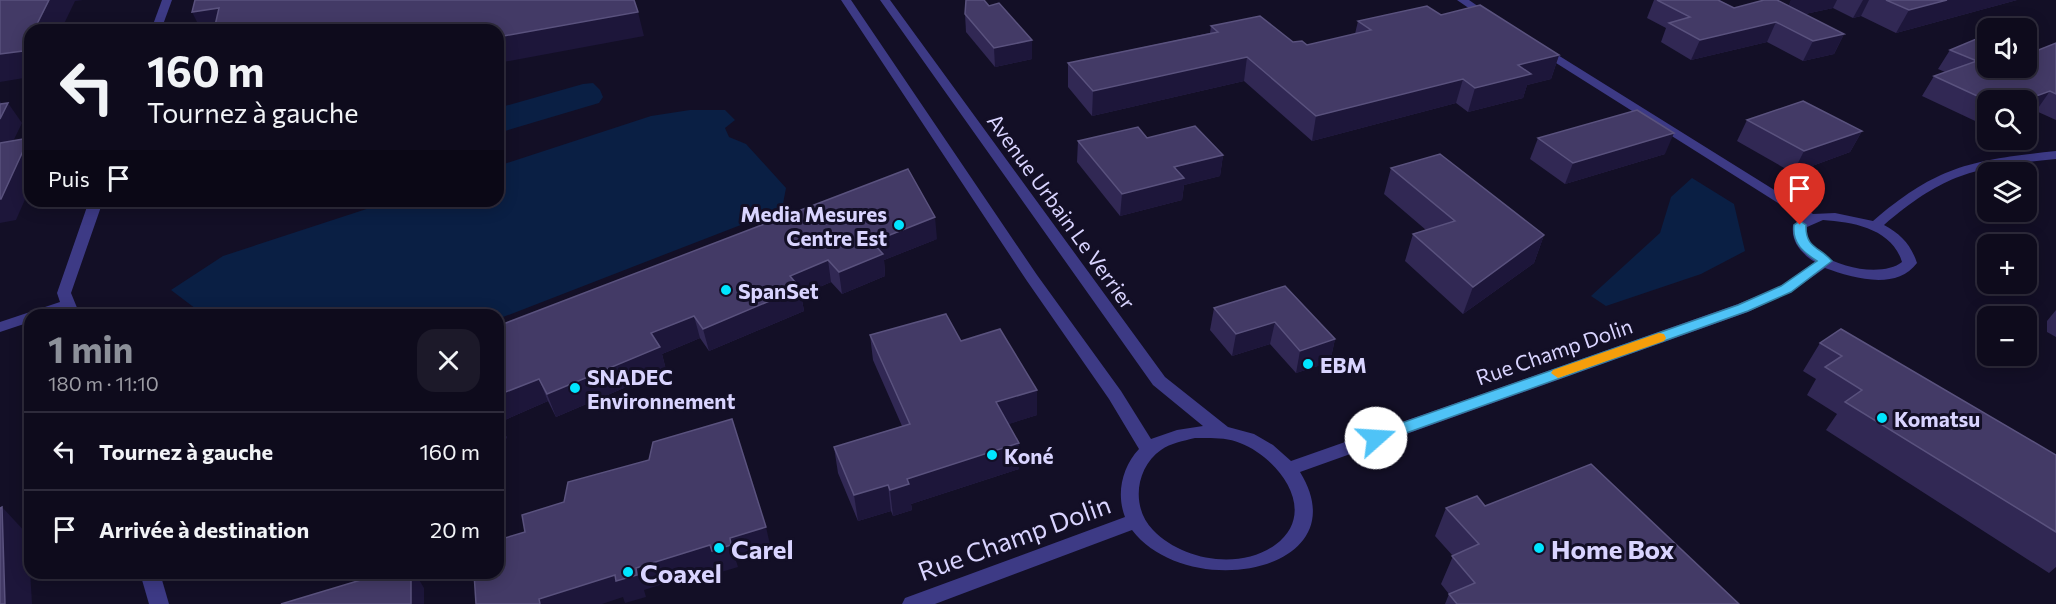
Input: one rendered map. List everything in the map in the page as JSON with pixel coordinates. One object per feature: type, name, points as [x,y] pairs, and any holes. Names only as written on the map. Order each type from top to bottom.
[{"type":"street","points":[[158,24],[167,0]]},
{"type":"street","points":[[846,0],[1032,278],[1115,394],[1149,450]]},
{"type":"street","name":"Avenue Urbain Le Verrier","points":[[885,0],[1159,381],[1222,432]]},
{"type":"street","points":[[1462,0],[1503,25]]},
{"type":"street","points":[[1533,44],[1810,218]]},
{"type":"street","points":[[1874,227],[1903,202],[1951,174],[1978,166],[2056,155]]},
{"type":"street","points":[[70,309],[64,293],[94,207]]},
{"type":"street","points":[[1839,217],[1874,227],[1902,244],[1909,254],[1910,263],[1905,270],[1894,275],[1870,275],[1843,269],[1825,261],[1808,249],[1799,236],[1800,225],[1810,218],[1839,217]]},
{"type":"street","name":"Rue Champ Dolin","points":[[1289,469],[1743,308],[1786,289],[1825,261]]},
{"type":"street","points":[[0,327],[24,319]]},
{"type":"street","points":[[1195,432],[1222,432],[1248,439],[1271,452],[1289,469],[1301,489],[1305,512],[1299,533],[1283,551],[1260,563],[1232,568],[1202,565],[1173,554],[1150,538],[1136,521],[1130,499],[1130,482],[1135,467],[1149,450],[1178,436],[1195,432]]},
{"type":"street","name":"Rue Champ Dolin","points":[[912,604],[1136,521]]},
{"type":"street","points":[[152,579],[159,604]]},
{"type":"water","points":[[593,83],[600,90],[603,97],[599,103],[504,131],[504,106]]},
{"type":"water","points":[[690,110],[725,110],[735,120],[725,128],[729,137],[746,144],[786,188],[782,209],[504,317],[504,309],[196,309],[171,290],[223,256],[373,207],[504,207],[504,164],[651,116]]},
{"type":"water","points":[[1692,178],[1734,204],[1745,251],[1701,274],[1606,306],[1591,296],[1660,233],[1671,197]]},
{"type":"building","points":[[0,0],[49,0],[37,24],[24,24],[23,51],[0,54]]},
{"type":"building","points":[[195,0],[634,0],[638,12],[504,36],[504,24],[215,24],[219,8],[192,12]]},
{"type":"building","points":[[966,0],[984,0],[989,6],[999,3],[1032,40],[994,48],[965,14]]},
{"type":"building","points":[[1657,0],[1718,0],[1734,8],[1764,0],[1777,0],[1844,34],[1813,41],[1776,22],[1700,40],[1669,23],[1690,17]]},
{"type":"building","points":[[1886,0],[1947,0],[1909,10]]},
{"type":"building","points":[[1480,5],[1559,55],[1518,65],[1531,74],[1475,88],[1463,79],[1316,116],[1247,57],[1093,91],[1068,63],[1218,32],[1211,26],[1260,16],[1293,42],[1302,41],[1307,45],[1371,30],[1358,21],[1427,6],[1441,15]]},
{"type":"building","points":[[1977,39],[1977,61],[1950,50]]},
{"type":"building","points":[[2056,43],[2056,94],[2050,91],[2037,96],[2037,90],[1977,90],[1977,96],[1934,76],[1977,61],[1977,78],[2037,78],[2037,51]]},
{"type":"building","points":[[1803,101],[1862,131],[1804,151],[1747,120]]},
{"type":"building","points":[[8,103],[0,119],[0,104]]},
{"type":"building","points":[[1637,110],[1674,133],[1573,163],[1538,138]]},
{"type":"building","points":[[1195,126],[1223,155],[1174,167],[1184,178],[1122,194],[1078,141],[1138,127],[1147,138]]},
{"type":"building","points":[[24,139],[24,149],[1,199],[0,199],[0,143]]},
{"type":"building","points":[[1440,154],[1544,235],[1473,287],[1413,234],[1455,221],[1391,168]]},
{"type":"building","points":[[908,169],[935,217],[872,242],[883,254],[839,272],[828,260],[790,276],[800,288],[703,329],[694,316],[651,333],[660,347],[547,394],[539,379],[504,393],[504,324]]},
{"type":"building","points":[[1285,286],[1335,339],[1300,351],[1275,322],[1236,334],[1214,308]]},
{"type":"building","points":[[946,314],[961,341],[1000,329],[1037,390],[996,402],[1019,443],[907,479],[909,484],[890,490],[888,485],[854,495],[834,447],[910,424],[870,335]]},
{"type":"building","points":[[1841,329],[2056,455],[2056,532],[1845,402],[1862,390],[1825,367],[1842,356],[1820,343]]},
{"type":"building","points":[[732,419],[766,527],[730,538],[731,545],[712,551],[710,545],[636,568],[637,575],[616,581],[615,575],[539,599],[540,604],[476,604],[474,579],[504,579],[504,538],[525,532],[522,515],[564,502],[568,482],[649,460],[653,442]]},
{"type":"building","points":[[1591,464],[1739,604],[1457,604],[1449,594],[1475,583],[1452,556],[1479,544],[1446,508],[1477,496],[1485,506]]},
{"type":"building","points":[[2,507],[5,604],[0,604],[0,508]]},
{"type":"building","points":[[364,579],[411,579],[411,604],[281,604]]},
{"type":"slow traffic","points":[[1558,373],[1659,338]]},
{"type":"place","name":"Media Mesures Centre Est","points":[[899,225]]},
{"type":"place","name":"SpanSet","points":[[726,290]]},
{"type":"place","name":"EBM","points":[[1308,364]]},
{"type":"place","name":"SNADEC Environnement","points":[[575,388]]},
{"type":"place","name":"Komatsu","points":[[1882,418]]},
{"type":"place","name":"Koné","points":[[992,455]]},
{"type":"place","name":"Carel","points":[[719,548]]},
{"type":"place","name":"Home Box","points":[[1539,548]]},
{"type":"place","name":"Coaxel","points":[[628,572]]},
{"type":"route","points":[[1376,438],[1743,308],[1786,289],[1825,261],[1808,249],[1799,236],[1800,225]]}]
